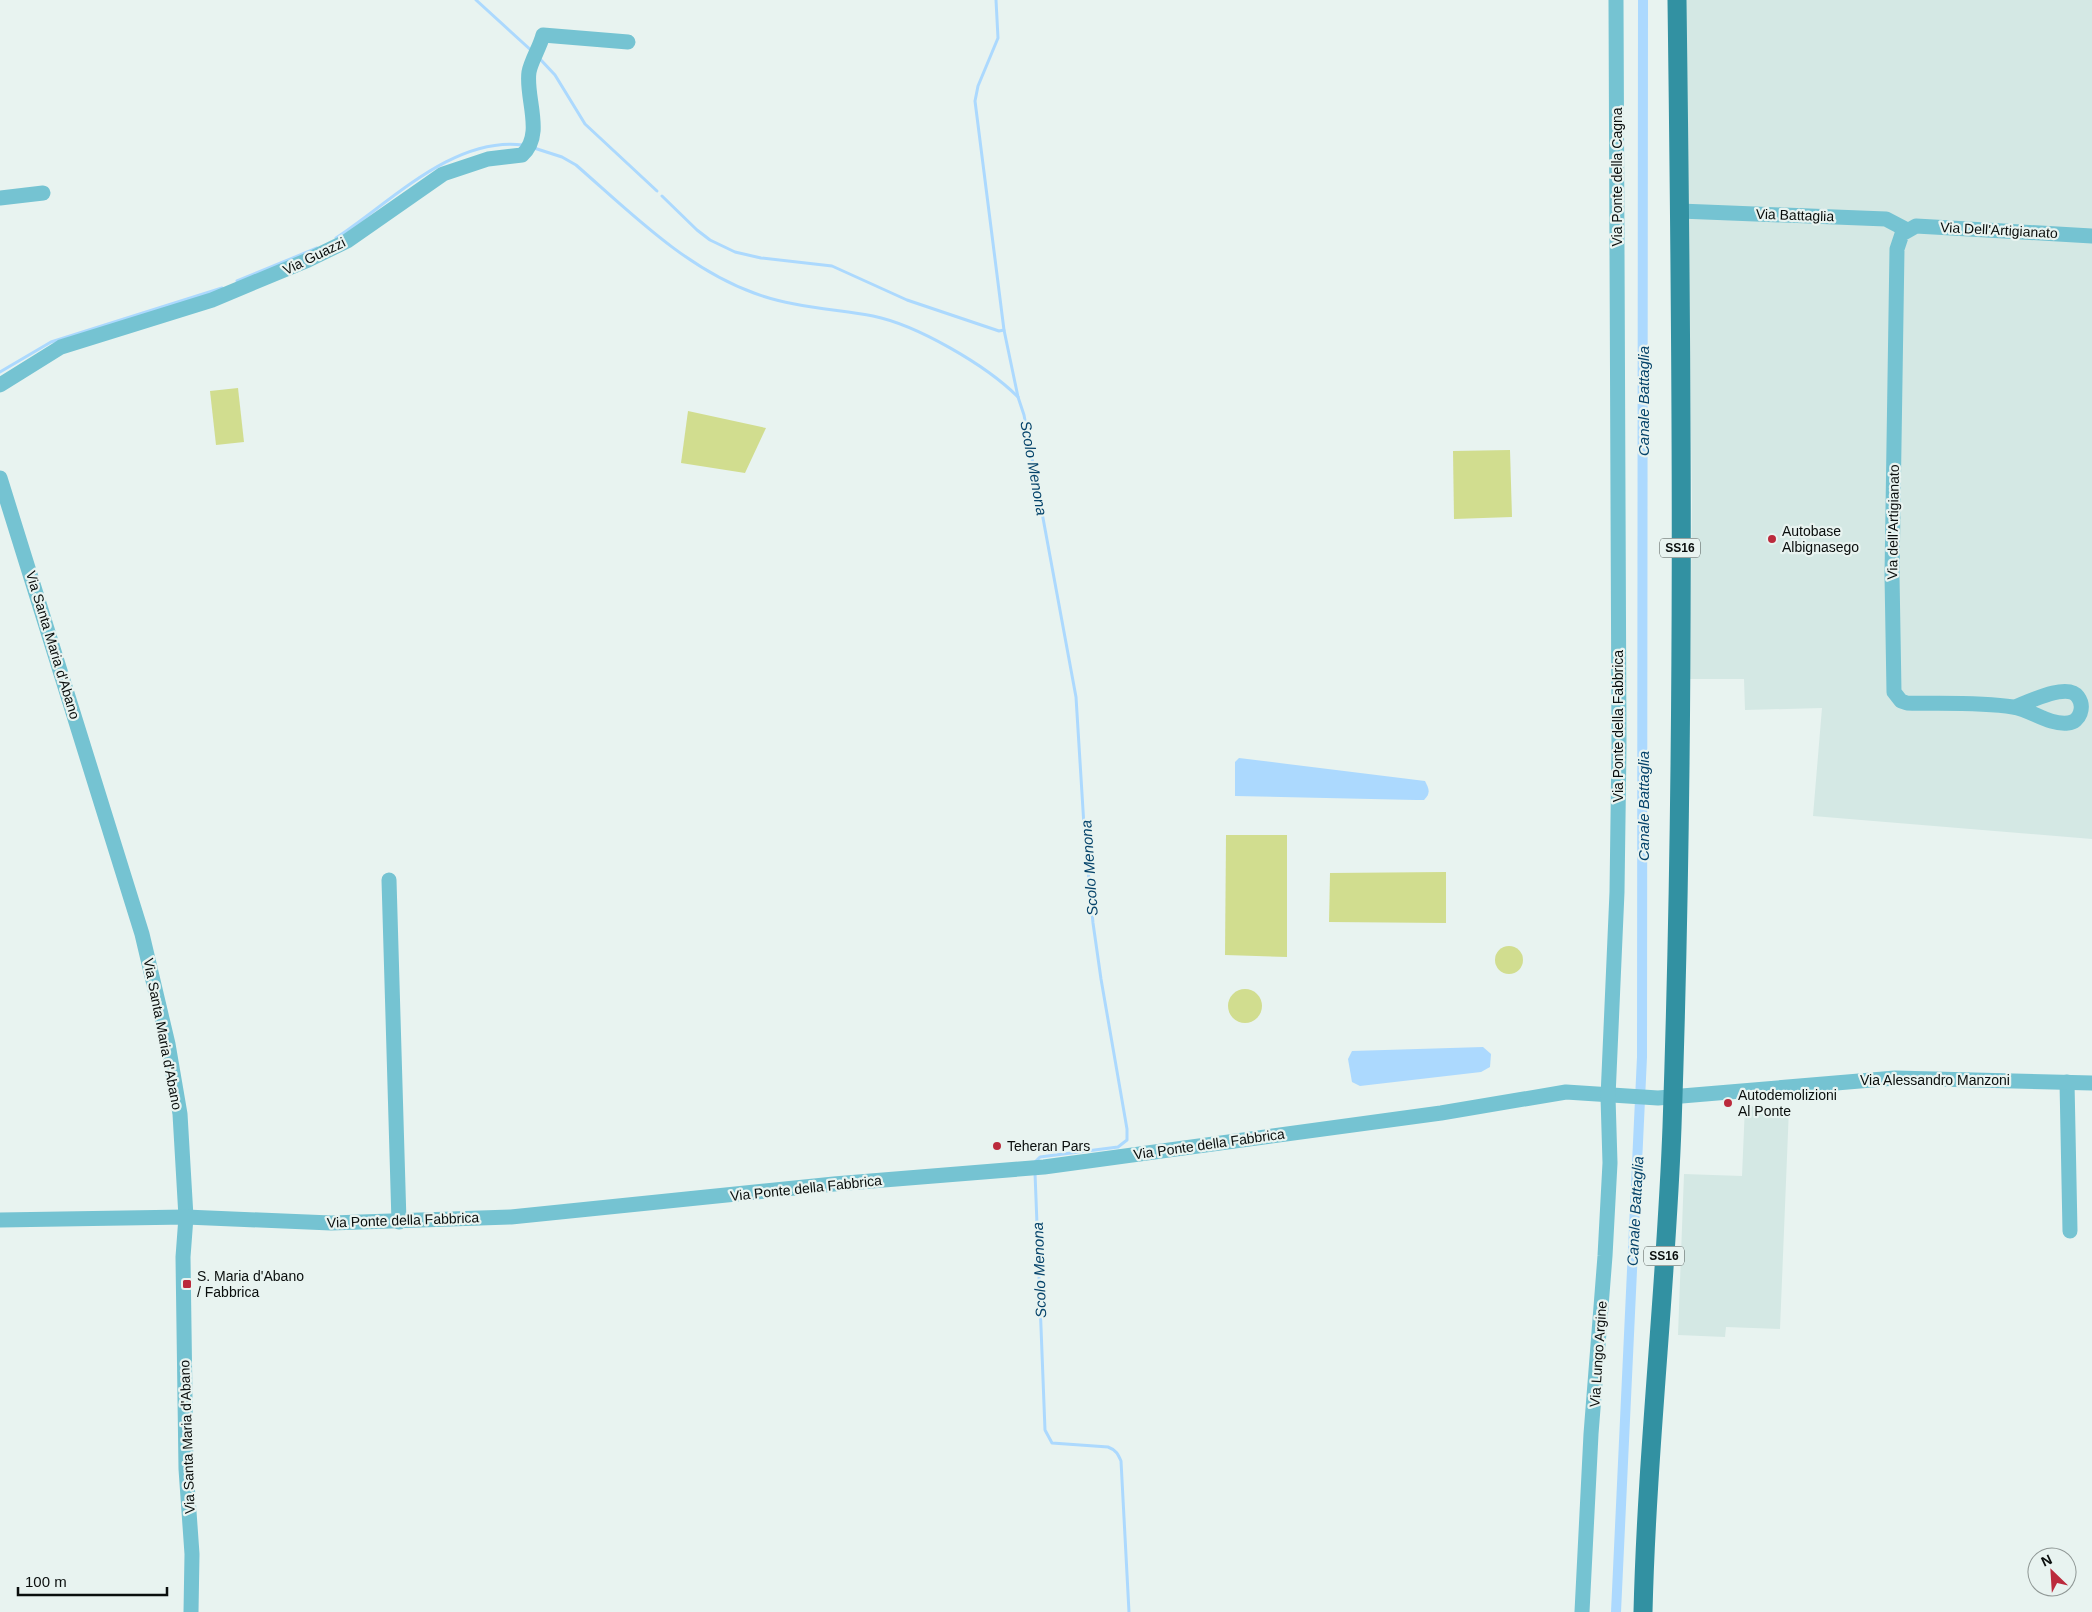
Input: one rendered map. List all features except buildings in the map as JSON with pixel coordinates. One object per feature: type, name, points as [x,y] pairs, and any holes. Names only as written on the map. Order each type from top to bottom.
[{"type":"main road","name":"SS16","points":[[1643,1612],[1644,1548],[1656,1395],[1665,1097],[1680,733],[1680,211],[1677,0]]},
{"type":"street","name":"Via Ponte della Cagna","points":[[1616,0],[1618,354]]},
{"type":"street","name":"Via Guazzi","points":[[0,385],[61,347],[212,300],[320,254],[347,241],[443,174],[471,163],[522,155],[527,151],[532,136],[529,71],[538,53],[543,35],[628,42]]},
{"type":"street","points":[[0,198],[43,193]]},
{"type":"street","name":"Via Battaglia","points":[[1680,211],[1886,219],[1906,230]]},
{"type":"street","name":"Via Dell'Artigianato","points":[[1906,230],[1911,227],[1922,226],[2092,236]]},
{"type":"street","name":"Via dell'Artigianato","points":[[1906,230],[1898,241],[1897,249],[1892,575],[1894,692],[1901,702],[1907,703],[2015,707]]},
{"type":"street","points":[[2067,234],[2092,243]]},
{"type":"street","name":"Via Ponte della Fabbrica","points":[[1611,1097],[1619,746],[1618,354]]},
{"type":"street","name":"Via Santa Maria d'Abano","points":[[0,478],[149,961],[168,1044],[180,1114],[186,1217],[183,1257],[186,1470],[192,1554],[190,1612]]},
{"type":"street","points":[[389,880],[399,1222]]},
{"type":"street","name":"Via Alessandro Manzoni","points":[[1665,1097],[1895,1078],[2092,1084]]},
{"type":"street","points":[[2067,1082],[2070,1231]]},
{"type":"street","name":"Via Ponte della Fabbrica","points":[[0,1220],[186,1217],[280,1222],[399,1222],[511,1217],[834,1184],[1033,1168],[1441,1113],[1566,1092],[1611,1097],[1665,1097]]},
{"type":"street","name":"Via Lungo Argine","points":[[1582,1612],[1592,1434],[1606,1246],[1611,1097]]},
{"type":"shaded area","points":[[1685,0],[2092,0],[2092,839],[1813,816],[1822,708],[1745,710],[1744,679],[1690,679],[1692,501]]},
{"type":"shaded area","points":[[1745,1106],[1789,1108],[1780,1329],[1726,1327],[1725,1337],[1678,1335],[1684,1174],[1742,1176]]},
{"type":"green space","points":[[238,388],[244,442],[216,445],[210,391]]},
{"type":"green space","points":[[688,411],[766,428],[745,473],[681,463]]},
{"type":"green space","points":[[1510,450],[1512,517],[1454,519],[1453,451]]},
{"type":"green space","points":[[1226,835],[1287,835],[1287,957],[1225,955]]},
{"type":"green space","points":[[1446,872],[1446,923],[1329,922],[1330,873]]},
{"type":"green space","points":[[1509,946],[1519,950],[1523,960],[1519,970],[1509,974],[1499,970],[1495,960],[1499,950]]},
{"type":"green space","points":[[1245,989],[1257,994],[1262,1006],[1257,1018],[1245,1023],[1233,1018],[1228,1006],[1233,994]]},
{"type":"water","points":[[1239,758],[1425,781],[1428,793],[1424,800],[1235,796],[1235,762]]},
{"type":"water","points":[[1483,1047],[1491,1054],[1490,1067],[1481,1072],[1360,1086],[1352,1082],[1348,1059],[1352,1051]]},
{"type":"waterway","points":[[476,0],[533,52]]},
{"type":"waterway","name":"Scolo Menona","points":[[996,0],[998,38],[978,86],[975,101],[1004,330],[1018,397],[1024,415],[1076,697],[1084,826],[1093,923],[1127,1129],[1127,1140],[1118,1147],[1040,1157],[1035,1162]]},
{"type":"waterway","name":"Canale Battaglia","points":[[1616,1612],[1642,1057],[1643,0]]},
{"type":"waterway","points":[[540,59],[555,75],[585,124],[657,191]]},
{"type":"waterway","points":[[336,238],[400,191],[447,161],[472,151],[497,145],[523,145]]},
{"type":"waterway","points":[[534,148],[562,157],[576,165],[659,237],[705,269],[729,282],[754,293],[783,302],[873,316],[910,328],[970,360],[1018,397]]},
{"type":"waterway","points":[[662,196],[710,240],[735,252],[761,258],[832,266],[907,300],[999,331],[1004,330]]},
{"type":"waterway","points":[[237,281],[317,248]]},
{"type":"waterway","points":[[0,372],[51,342],[222,288]]},
{"type":"waterway","name":"Scolo Menona","points":[[1035,1173],[1045,1430],[1052,1443],[1108,1447],[1118,1454],[1121,1461],[1129,1612]]},
{"type":"place","name":"Autobase Albignasego","points":[[1772,539]]},
{"type":"place","name":"Autodemolizioni Al Ponte","points":[[1728,1103]]},
{"type":"place","name":"Teheran Pars","points":[[997,1146]]},
{"type":"place","name":"S. Maria d'Abano / Fabbrica","points":[[187,1284]]}]
